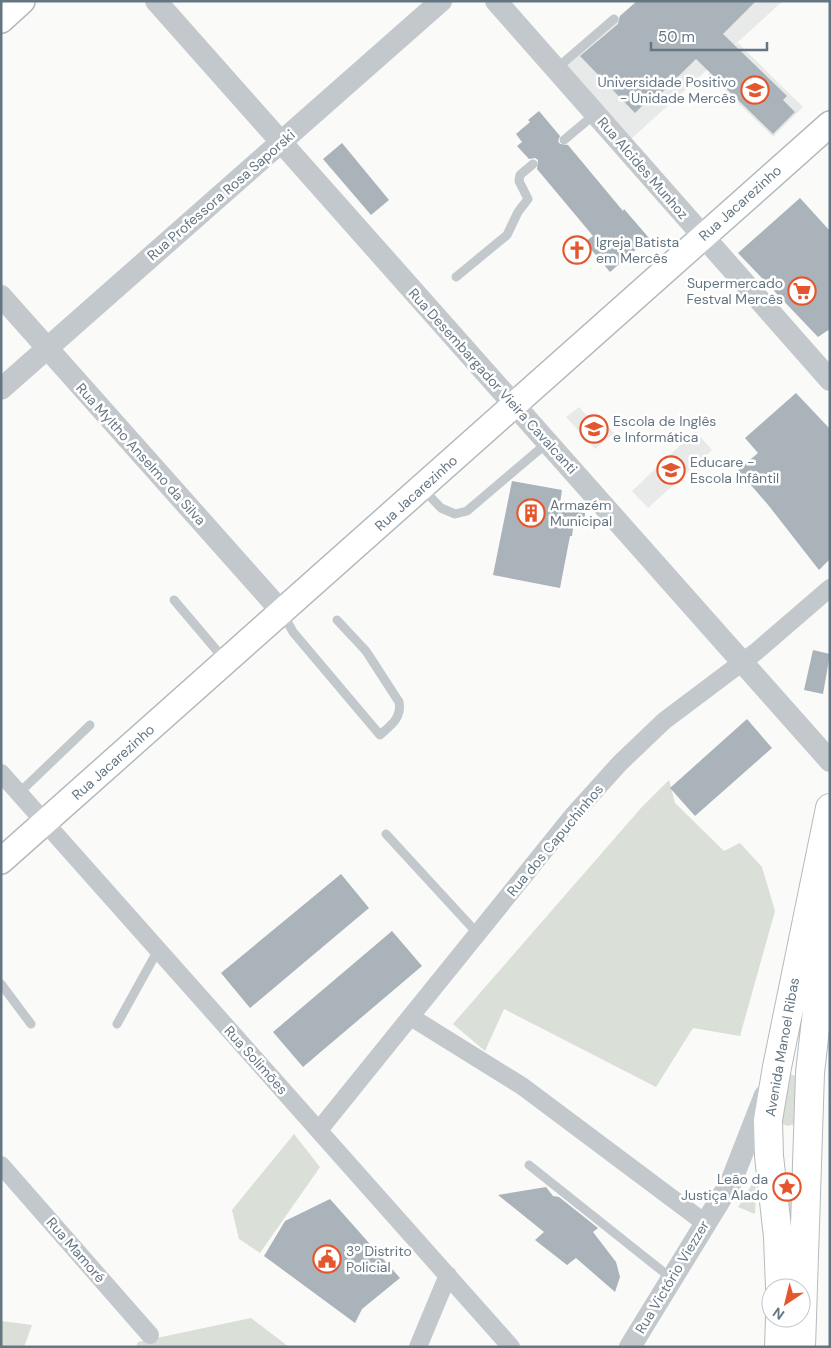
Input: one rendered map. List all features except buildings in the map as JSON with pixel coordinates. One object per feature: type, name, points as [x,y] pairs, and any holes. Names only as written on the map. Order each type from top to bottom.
[{"type":"main road","points":[[1,20],[22,1]]},
{"type":"main road","name":"Rua Jacarezinho","points":[[1,861],[830,124]]},
{"type":"main road","name":"Avenida Manoel Ribas","points":[[780,1278],[778,1237],[769,1156],[768,1120],[776,1067],[830,808]]},
{"type":"main road","name":"Avenida Manoel Ribas","points":[[802,1347],[810,1073],[830,897]]},
{"type":"main road","points":[[776,1067],[786,1066],[810,1073]]},
{"type":"main road","points":[[769,1156],[808,1128]]},
{"type":"main road","points":[[779,1347],[780,1328]]},
{"type":"street","name":"Rua Desembargador Vieira Cavalcanti","points":[[156,1],[830,761]]},
{"type":"street","name":"Rua Professora Rosa Saporski","points":[[1,389],[441,1]]},
{"type":"street","name":"Rua Alcides Munhoz","points":[[496,1],[830,380]]},
{"type":"street","name":"Rua Myltho Anselmo da Silva","points":[[1,296],[282,612]]},
{"type":"street","name":"Rua dos Capuchinhos","points":[[319,1130],[574,814],[620,763],[682,706],[742,662],[830,588]]},
{"type":"street","name":"Rua Solimões","points":[[1,773],[511,1347]]},
{"type":"street","points":[[411,1017],[522,1086],[706,1223]]},
{"type":"street","name":"Rua Victório Viezzer","points":[[630,1347],[731,1182],[776,1067]]},
{"type":"street","name":"Rua Victório Viezzer","points":[[731,1182],[769,1156]]},
{"type":"street","name":"Rua Mamoré","points":[[1,1165],[150,1335]]},
{"type":"street","points":[[418,1347],[448,1275]]},
{"type":"lane","points":[[556,70],[614,19]]},
{"type":"lane","points":[[564,140],[595,114]]},
{"type":"lane","points":[[456,277],[507,235],[528,199],[519,181],[520,175],[533,164]]},
{"type":"lane","points":[[422,487],[441,508],[455,514],[467,511],[548,443]]},
{"type":"lane","points":[[174,600],[226,662]]},
{"type":"lane","points":[[282,612],[293,632],[380,735],[397,720],[400,711],[399,702],[366,650],[337,620]]},
{"type":"lane","points":[[19,793],[90,725]]},
{"type":"lane","points":[[386,834],[478,934]]},
{"type":"lane","points":[[117,1024],[158,950]]},
{"type":"lane","points":[[1,984],[31,1024]]},
{"type":"lane","points":[[529,1166],[672,1279]]},
{"type":"shaded area","points":[[637,1],[783,1],[630,140],[558,69]]},
{"type":"shaded area","name":"Universidade Positivo - Unidade Mercês","points":[[738,43],[803,107],[773,137],[708,74]]},
{"type":"shaded area","name":"Escola de Inglês e Informática","points":[[579,407],[596,425],[604,423],[614,433],[595,449],[566,417]]},
{"type":"shaded area","name":"Educare - Escola Infântil","points":[[695,431],[712,450],[648,508],[632,491]]},
{"type":"shaded area","points":[[669,780],[675,803],[724,851],[740,843],[762,867],[775,911],[740,1036],[693,1028],[656,1087],[504,1009],[485,1051],[453,1024],[641,808]]},
{"type":"shaded area","points":[[786,1074],[793,1075],[799,1079],[796,1124],[787,1126],[781,1123]]},
{"type":"shaded area","points":[[294,1134],[320,1167],[260,1253],[239,1239],[232,1210]]},
{"type":"shaded area","points":[[785,1174],[794,1176],[795,1261],[781,1180]]},
{"type":"shaded area","points":[[757,1176],[755,1214],[738,1207]]},
{"type":"shaded area","points":[[251,1318],[289,1347],[136,1347],[138,1342]]},
{"type":"shaded area","points":[[1,1321],[32,1325],[24,1347],[1,1347]]},
{"type":"place","name":"Universidade Positivo - Unidade Mercês","points":[[755,90]]},
{"type":"place","name":"Igreja Batista em Mercês","points":[[577,250]]},
{"type":"place","name":"Supermercado Festval Mercês","points":[[802,291]]},
{"type":"place","name":"Escola de Inglês e Informática","points":[[594,429]]},
{"type":"place","name":"Educare - Escola Infântil","points":[[671,470]]},
{"type":"place","name":"Armazém Municipal","points":[[531,513]]},
{"type":"place","name":"Leão da Justiça Alado","points":[[787,1187]]},
{"type":"place","name":"3º Distrito Policial","points":[[327,1259]]}]
